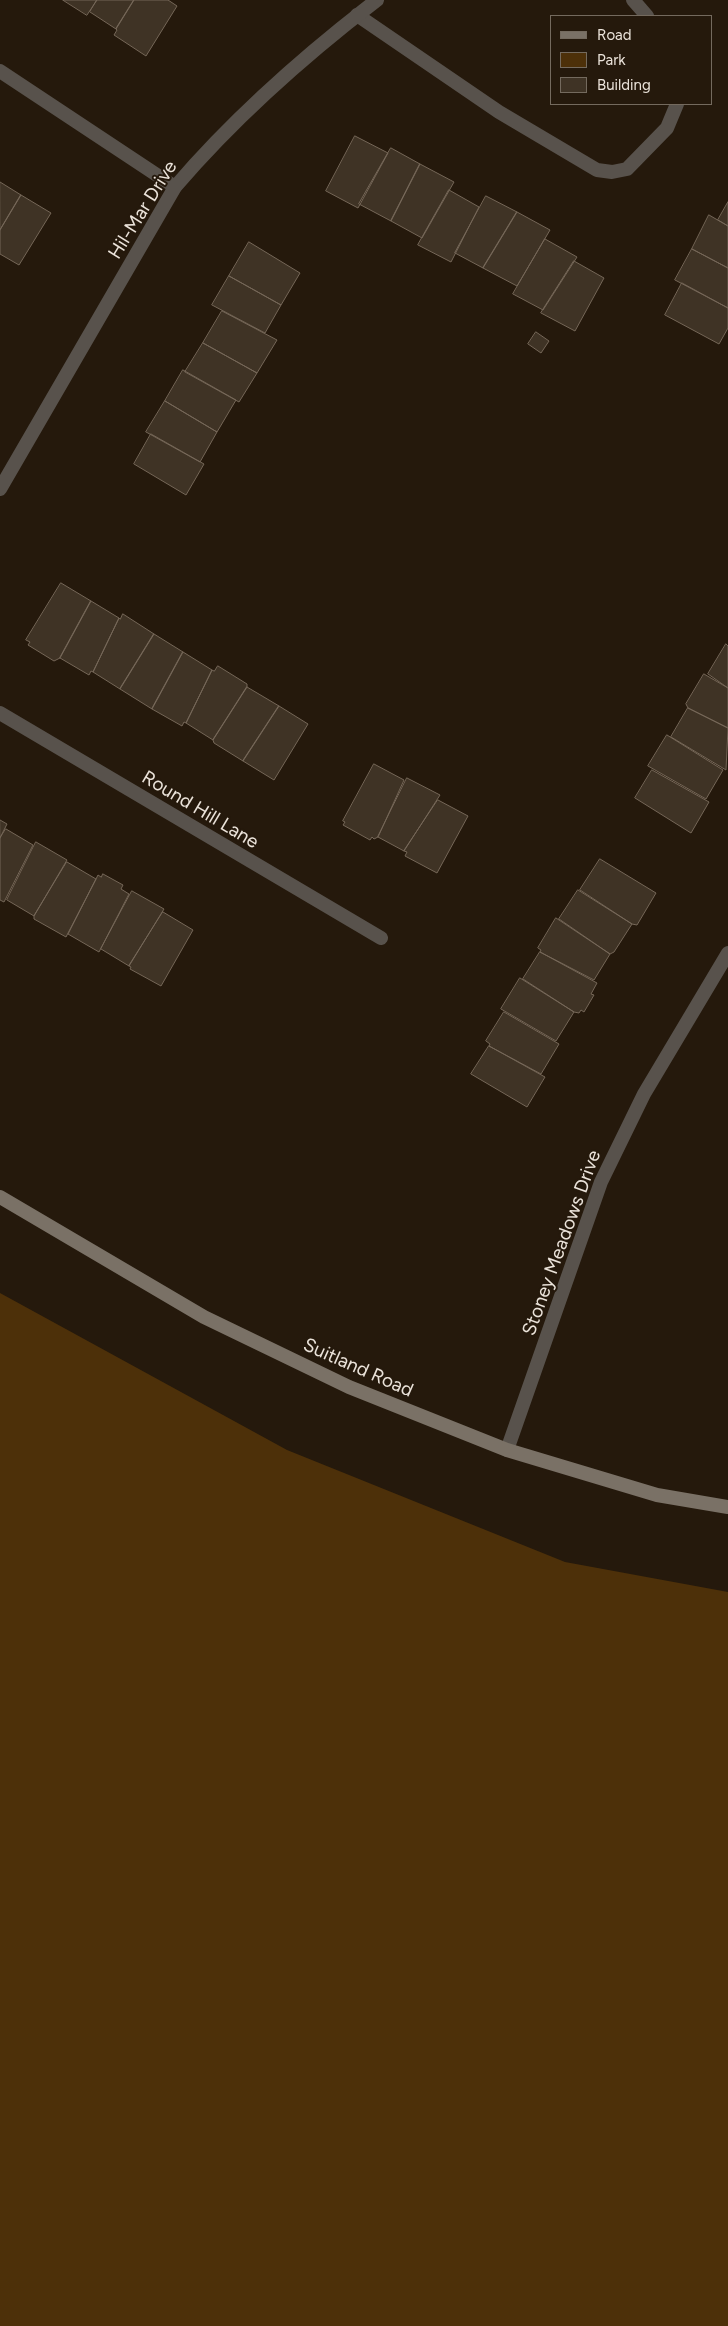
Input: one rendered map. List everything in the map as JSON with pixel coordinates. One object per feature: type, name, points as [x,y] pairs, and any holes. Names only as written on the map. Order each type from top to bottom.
[{"type":"main road","name":"Suitland Road","points":[[0,1197],[204,1317],[349,1387],[506,1450],[657,1495],[728,1508]]},
{"type":"street","name":"Hil-Mar Drive","points":[[0,489],[176,187],[210,147],[257,99],[377,0]]},
{"type":"street","points":[[633,0],[646,15]]},
{"type":"street","points":[[357,16],[499,112],[597,170],[612,172],[627,169],[667,128],[676,105]]},
{"type":"street","points":[[0,71],[176,187]]},
{"type":"street","name":"Round Hill Lane","points":[[0,713],[381,938]]},
{"type":"street","name":"Stoney Meadows Drive","points":[[506,1450],[601,1182],[644,1094],[728,953]]},
{"type":"green space","points":[[0,1293],[287,1450],[565,1562],[728,1592],[728,2326],[0,2326]]},
{"type":"building","points":[[63,0],[97,0],[87,15]]},
{"type":"building","points":[[97,0],[134,0],[116,29],[90,12]]},
{"type":"building","points":[[134,0],[168,0],[177,6],[146,56],[114,35]]},
{"type":"building","points":[[355,136],[388,153],[358,208],[326,191]]},
{"type":"building","points":[[391,148],[420,164],[391,221],[359,204]]},
{"type":"building","points":[[420,164],[454,182],[422,238],[391,221]]},
{"type":"building","points":[[0,182],[21,195],[0,230]]},
{"type":"building","points":[[449,190],[479,207],[451,262],[418,245]]},
{"type":"building","points":[[21,195],[51,213],[19,265],[0,254],[0,230]]},
{"type":"building","points":[[486,196],[517,212],[483,268],[455,253]]},
{"type":"building","points":[[728,202],[728,226],[718,220]]},
{"type":"building","points":[[517,212],[550,230],[517,286],[483,268]]},
{"type":"building","points":[[709,215],[728,226],[728,268],[692,249]]},
{"type":"building","points":[[545,239],[577,257],[543,310],[513,294]]},
{"type":"building","points":[[249,242],[300,273],[281,305],[229,276]]},
{"type":"building","points":[[692,249],[728,268],[728,308],[675,280]]},
{"type":"building","points":[[574,261],[604,278],[575,331],[541,313]]},
{"type":"building","points":[[229,276],[281,305],[265,333],[212,305]]},
{"type":"building","points":[[682,283],[728,308],[728,328],[719,344],[665,315]]},
{"type":"building","points":[[222,311],[277,340],[257,373],[203,343]]},
{"type":"building","points":[[536,332],[549,341],[541,353],[528,344]]},
{"type":"building","points":[[203,343],[257,373],[239,402],[185,372]]},
{"type":"building","points":[[183,370],[236,400],[217,432],[165,401]]},
{"type":"building","points":[[165,401],[217,432],[200,462],[146,432]]},
{"type":"building","points":[[151,434],[204,464],[186,495],[134,464]]},
{"type":"building","points":[[61,583],[91,601],[60,658],[54,661],[28,645],[30,642],[26,640]]},
{"type":"building","points":[[91,601],[119,618],[93,672],[91,671],[89,675],[60,658]]},
{"type":"building","points":[[123,614],[154,634],[120,689],[93,672],[119,618]]},
{"type":"building","points":[[154,634],[183,652],[152,709],[120,689]]},
{"type":"building","points":[[726,644],[728,646],[728,688],[708,674]]},
{"type":"building","points":[[183,652],[212,670],[186,723],[184,722],[182,726],[152,709]]},
{"type":"building","points":[[218,666],[247,684],[247,687],[213,740],[186,723],[212,670],[214,671]]},
{"type":"building","points":[[704,674],[728,688],[728,728],[688,708],[686,704]]},
{"type":"building","points":[[247,687],[279,706],[243,761],[214,743],[213,740]]},
{"type":"building","points":[[279,706],[308,724],[274,780],[243,761]]},
{"type":"building","points":[[688,708],[728,728],[726,770],[671,737]]},
{"type":"building","points":[[667,735],[723,770],[706,799],[648,766]]},
{"type":"building","points":[[374,764],[404,780],[378,837],[374,839],[372,837],[370,840],[343,825],[345,822],[343,821]]},
{"type":"building","points":[[652,770],[709,802],[691,833],[635,798]]},
{"type":"building","points":[[407,778],[440,795],[404,851],[378,837]]},
{"type":"building","points":[[438,800],[468,816],[437,873],[405,856],[407,852],[404,851]]},
{"type":"building","points":[[0,820],[7,824],[0,838]]},
{"type":"building","points":[[6,829],[33,845],[4,902],[0,900],[0,838]]},
{"type":"building","points":[[36,842],[67,860],[34,916],[7,900]]},
{"type":"building","points":[[600,859],[656,893],[637,925],[632,924],[580,890]]},
{"type":"building","points":[[67,862],[96,879],[66,937],[34,919],[34,916]]},
{"type":"building","points":[[103,874],[123,885],[121,889],[129,894],[99,952],[68,934],[98,875],[101,877]]},
{"type":"building","points":[[578,890],[632,924],[614,952],[610,954],[559,919]]},
{"type":"building","points":[[132,891],[164,909],[129,966],[101,949]]},
{"type":"building","points":[[163,912],[193,930],[161,986],[130,969],[131,967],[129,966]]},
{"type":"building","points":[[556,918],[610,954],[594,980],[540,952],[541,950],[538,948]]},
{"type":"building","points":[[540,952],[597,983],[591,994],[594,995],[584,1012],[581,1010],[579,1013],[574,1012],[523,979]]},
{"type":"building","points":[[520,978],[574,1012],[556,1041],[501,1009]]},
{"type":"building","points":[[504,1012],[559,1044],[541,1074],[489,1046],[490,1044],[486,1041]]},
{"type":"building","points":[[489,1046],[545,1077],[527,1107],[471,1074]]}]
